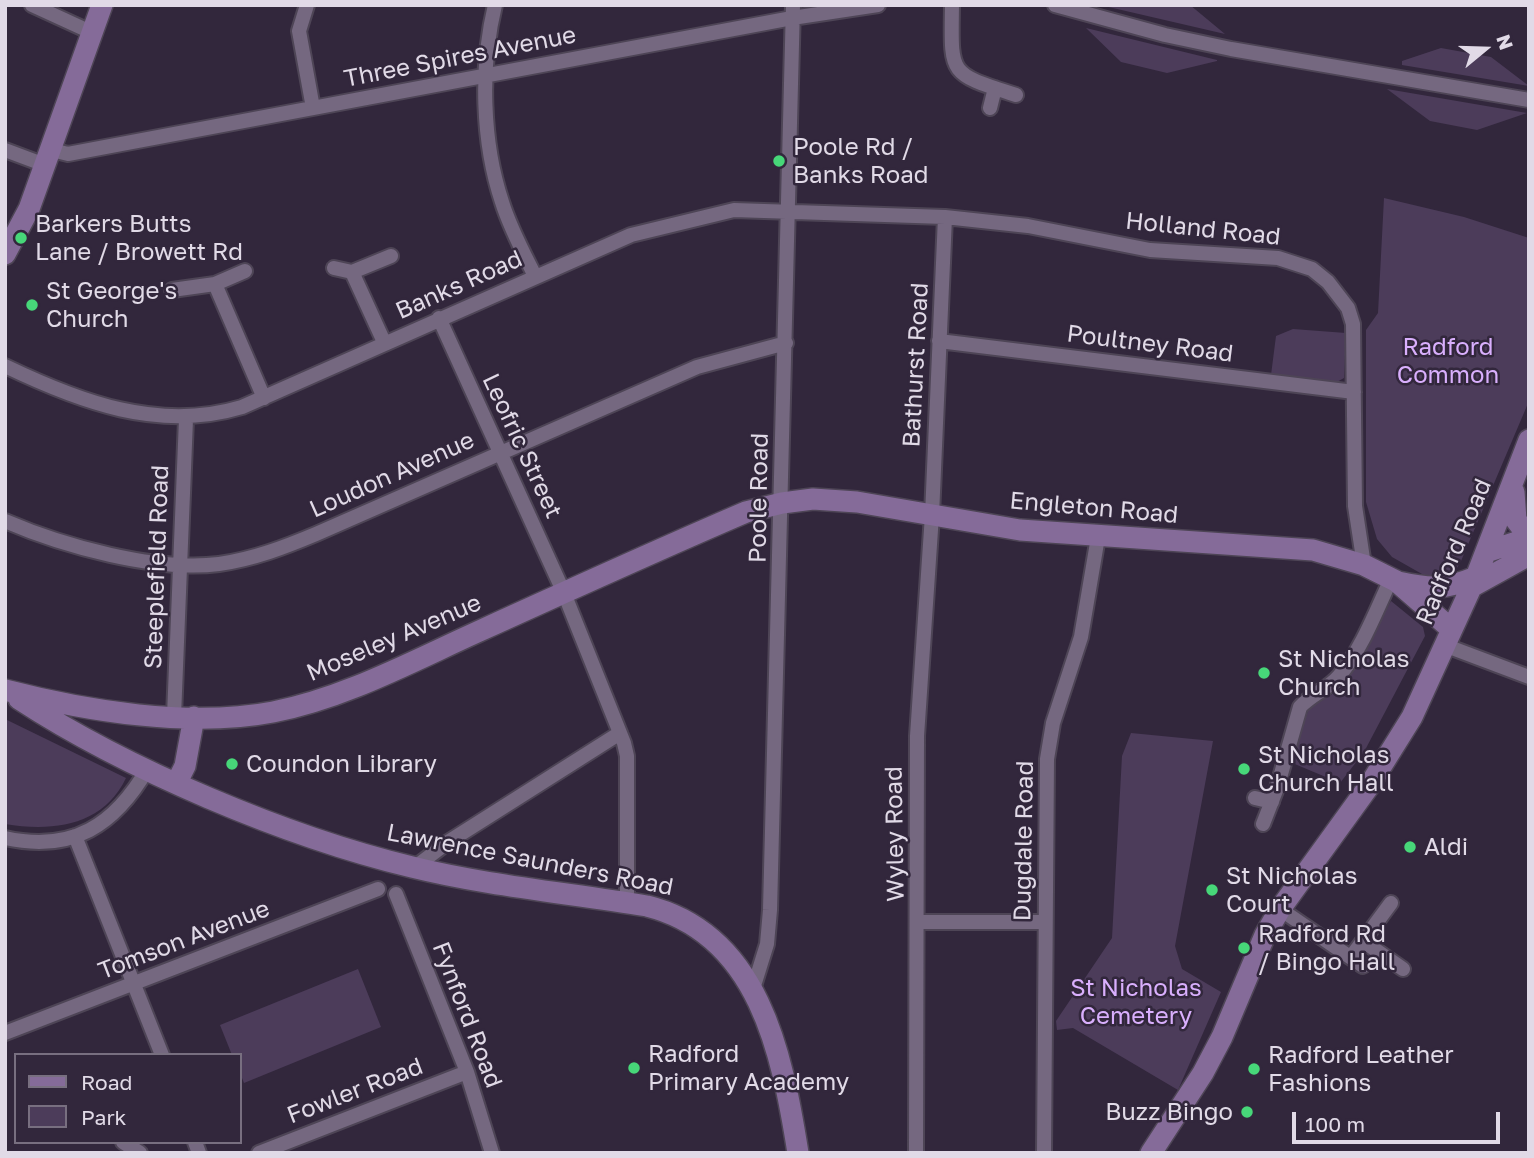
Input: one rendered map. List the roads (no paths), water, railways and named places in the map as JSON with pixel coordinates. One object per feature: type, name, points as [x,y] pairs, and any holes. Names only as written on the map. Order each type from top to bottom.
[{"type":"main road","points":[[5,254],[29,209],[102,5]]},
{"type":"main road","name":"Radford Road","points":[[1151,1153],[1210,1061],[1265,935],[1280,909],[1401,736],[1486,552],[1529,440]]},
{"type":"main road","points":[[1486,552],[1529,537],[1516,520],[1516,472]]},
{"type":"main road","name":"Engleton Road","points":[[782,503],[813,499],[857,502],[1020,530],[1290,547],[1364,565],[1393,580],[1425,588],[1450,587],[1473,582],[1529,555]]},
{"type":"main road","name":"Moseley Avenue","points":[[5,690],[95,708],[184,717],[271,712],[310,703],[379,677],[746,512],[782,503]]},
{"type":"main road","name":"Engleton Road","points":[[1393,580],[1447,637]]},
{"type":"main road","name":"Lawrence Saunders Road","points":[[5,690],[52,721],[148,768],[290,828],[414,868],[626,903],[670,912],[699,926],[737,962],[753,989],[783,1075],[798,1153]]},
{"type":"main road","points":[[177,782],[185,766],[184,717]]},
{"type":"street","points":[[32,5],[93,33]]},
{"type":"street","points":[[307,5],[299,31],[313,108]]},
{"type":"street","points":[[495,5],[485,76],[496,182],[510,223],[535,276]]},
{"type":"street","name":"Three Spires Avenue","points":[[48,158],[485,76],[793,12],[878,5]]},
{"type":"street","points":[[952,5],[951,57],[954,66],[965,78],[1016,95]]},
{"type":"street","points":[[1055,5],[1166,35],[1231,49],[1529,100]]},
{"type":"street","name":"Poole Road","points":[[753,989],[767,944],[771,910],[793,12]]},
{"type":"street","points":[[990,108],[995,88]]},
{"type":"street","points":[[5,150],[48,158]]},
{"type":"street","name":"Banks Road","points":[[5,366],[73,395],[148,415],[186,419],[222,413],[264,398],[535,276],[631,235],[667,224],[734,210],[945,217]]},
{"type":"street","name":"Bathurst Road","points":[[932,515],[945,217]]},
{"type":"street","name":"Holland Road","points":[[945,217],[1028,226],[1150,250],[1278,258],[1296,262],[1328,282],[1348,308],[1354,336],[1355,506],[1364,565]]},
{"type":"street","points":[[334,268],[352,272],[391,256]]},
{"type":"street","points":[[172,290],[215,284],[245,271]]},
{"type":"street","points":[[352,272],[384,342]]},
{"type":"street","points":[[215,284],[264,398]]},
{"type":"street","name":"Leofric Street","points":[[439,318],[564,593],[620,733],[627,756],[626,903]]},
{"type":"street","name":"Poultney Road","points":[[939,341],[1354,392]]},
{"type":"street","name":"Loudon Avenue","points":[[5,521],[41,536],[95,551],[180,565],[218,564],[278,550],[698,367],[786,343]]},
{"type":"street","name":"Steeplefield Road","points":[[184,717],[180,565],[186,419]]},
{"type":"street","name":"Wyley Road","points":[[916,1153],[917,736],[932,515]]},
{"type":"street","name":"Dugdale Road","points":[[1044,1153],[1049,744],[1081,638],[1098,537]]},
{"type":"street","points":[[1263,824],[1300,707],[1331,683],[1345,668],[1393,580]]},
{"type":"street","points":[[1447,637],[1529,677]]},
{"type":"street","points":[[414,868],[448,842],[620,733]]},
{"type":"street","points":[[5,838],[41,842],[75,836],[112,816],[130,797],[148,768]]},
{"type":"street","points":[[1255,798],[1272,802]]},
{"type":"street","points":[[75,836],[161,1053]]},
{"type":"street","name":"Tomson Avenue","points":[[5,1033],[378,889]]},
{"type":"street","name":"Fynford Road","points":[[396,894],[467,1072],[492,1153]]},
{"type":"street","points":[[1280,909],[1357,962],[1363,941],[1391,903]]},
{"type":"street","points":[[918,922],[1045,922]]},
{"type":"street","points":[[1363,941],[1404,969]]},
{"type":"street","name":"Fowler Road","points":[[259,1153],[467,1072]]},
{"type":"place","name":"Poole Rd / Banks Road","points":[[779,161]]},
{"type":"place","name":"Barkers Butts Lane / Browett Rd","points":[[21,238]]},
{"type":"place","name":"St George's Church","points":[[32,305]]},
{"type":"place","name":"St Nicholas Church","points":[[1264,673]]},
{"type":"place","name":"Coundon Library","points":[[232,764]]},
{"type":"place","name":"St Nicholas Church Hall","points":[[1244,769]]},
{"type":"place","name":"Aldi","points":[[1410,847]]},
{"type":"place","name":"St Nicholas Court","points":[[1212,890]]},
{"type":"place","name":"Radford Rd / Bingo Hall","points":[[1244,948]]},
{"type":"place","name":"Radford Primary Academy","points":[[634,1068]]},
{"type":"place","name":"Radford Leather Fashions","points":[[1254,1069]]},
{"type":"place","name":"Buzz Bingo","points":[[1247,1112]]},
{"type":"park label","name":"Radford Common","points":[[1448,361]]},
{"type":"park label","name":"St Nicholas Cemetery","points":[[1136,1002]]}]
